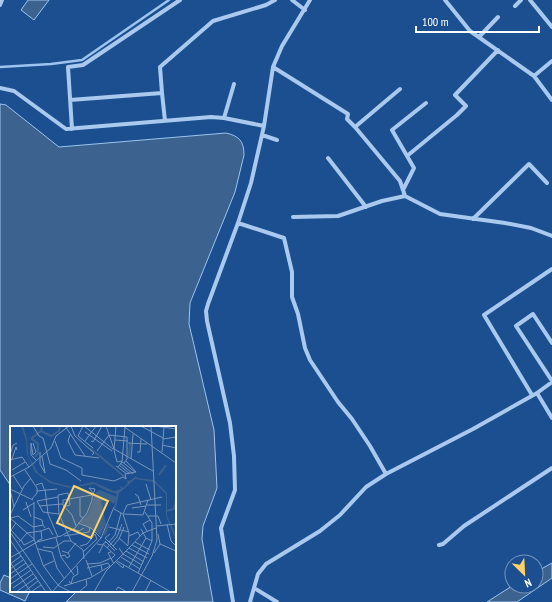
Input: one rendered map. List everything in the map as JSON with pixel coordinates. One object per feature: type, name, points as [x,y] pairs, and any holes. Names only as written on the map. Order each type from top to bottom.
[{"type":"street","points":[[0,5],[2,0]]},
{"type":"street","points":[[72,129],[68,67],[83,65],[180,0]]},
{"type":"street","points":[[165,121],[160,67],[213,21],[266,6],[275,0]]},
{"type":"street","points":[[292,0],[305,10]]},
{"type":"street","points":[[232,602],[221,528],[236,490],[233,453],[230,423],[206,311],[213,287],[238,223],[251,183],[264,126],[273,67],[282,46],[310,0]]},
{"type":"street","points":[[445,0],[470,31],[534,76],[552,100]]},
{"type":"street","points":[[514,6],[522,0]]},
{"type":"street","points":[[530,0],[552,27]]},
{"type":"street","points":[[479,37],[498,17]]},
{"type":"street","points":[[407,156],[466,106],[455,95],[498,50]]},
{"type":"street","points":[[534,76],[552,60]]},
{"type":"street","points":[[273,67],[348,114],[347,119],[355,126],[400,182],[405,196]]},
{"type":"street","points":[[224,118],[234,84]]},
{"type":"street","points":[[0,88],[14,91],[66,129],[198,118],[224,118],[264,126]]},
{"type":"street","points":[[355,126],[400,89]]},
{"type":"street","points":[[70,100],[162,93]]},
{"type":"street","points":[[403,190],[414,168],[392,130],[426,103]]},
{"type":"street","points":[[262,135],[277,140]]},
{"type":"street","points":[[328,158],[366,207]]},
{"type":"street","points":[[473,219],[529,164],[547,183]]},
{"type":"street","points":[[293,217],[338,216],[382,201],[405,196],[440,214],[531,228],[552,236]]},
{"type":"street","points":[[238,223],[284,238],[292,272],[292,297],[298,314],[305,348],[310,360],[338,402],[352,419],[386,474]]},
{"type":"street","points":[[532,395],[484,315],[552,269]]},
{"type":"street","points":[[250,602],[258,574],[266,564],[320,531],[340,515],[366,487],[386,474],[473,429],[537,393],[552,382],[516,326],[533,314],[552,343]]},
{"type":"street","points":[[537,393],[552,418]]},
{"type":"street","points":[[439,545],[464,526],[552,468]]},
{"type":"street","points":[[254,588],[277,602]]},
{"type":"water","points":[[28,0],[49,0],[34,20],[21,10]]},
{"type":"water","points":[[0,104],[6,105],[59,147],[226,133],[240,140],[243,146],[244,155],[235,192],[190,303],[189,324],[214,430],[217,488],[203,526],[202,539],[213,602],[66,602],[76,592],[176,592],[176,426],[10,426],[10,485],[0,470]]},
{"type":"water","points":[[552,563],[552,578],[544,583],[544,568]]},
{"type":"water","points":[[4,575],[10,578],[10,592],[30,592],[25,601],[0,590],[0,583]]},
{"type":"water","points":[[504,591],[504,594],[529,594],[517,602],[487,602]]},
{"type":"waterway","points":[[0,67],[51,64],[82,60],[169,0]]}]
